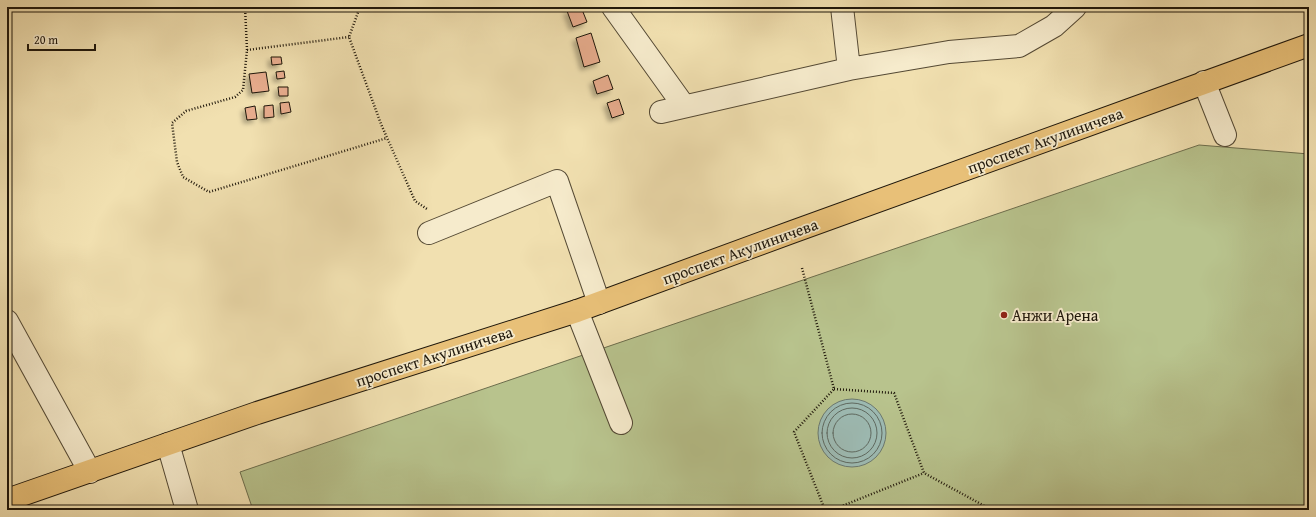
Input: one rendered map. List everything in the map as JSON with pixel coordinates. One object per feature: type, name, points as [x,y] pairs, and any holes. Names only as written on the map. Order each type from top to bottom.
[{"type":"main road","name":"проспект Акулиничева","points":[[90,472],[257,413],[577,311],[1309,45]]},
{"type":"main road","points":[[7,500],[90,472]]},
{"type":"street","points":[[613,7],[684,106]]},
{"type":"street","points":[[842,7],[849,69]]},
{"type":"street","points":[[661,112],[849,69],[949,52],[1019,46],[1054,26],[1075,7]]},
{"type":"street","points":[[1204,82],[1225,135]]},
{"type":"street","points":[[439,229],[557,181],[599,303]]},
{"type":"street","points":[[577,311],[621,423]]},
{"type":"street","points":[[7,321],[90,472]]},
{"type":"street","points":[[168,444],[187,510]]},
{"type":"path","points":[[246,7],[247,50],[243,90],[235,98],[186,111],[172,123],[177,162],[183,177],[209,192],[387,138]]},
{"type":"path","points":[[360,7],[349,37],[387,138],[415,201],[439,229]]},
{"type":"path","points":[[247,50],[349,37]]},
{"type":"path","points":[[802,268],[834,389]]},
{"type":"path","points":[[834,389],[894,393],[924,473],[991,510]]},
{"type":"path","points":[[824,510],[794,432],[834,389]]},
{"type":"path","points":[[832,510],[924,473]]},
{"type":"green space","name":"Анжи Арена","points":[[1199,145],[1309,154],[1309,510],[253,510],[240,472]]},
{"type":"water","points":[[852,399],[865,402],[876,409],[883,420],[886,433],[883,446],[876,457],[865,464],[852,467],[839,464],[828,457],[821,446],[818,433],[821,420],[828,409],[839,402]]},
{"type":"building","points":[[581,7],[587,22],[573,27],[567,11]]},
{"type":"building","points":[[591,33],[600,62],[584,67],[576,38]]},
{"type":"building","points":[[271,57],[281,57],[282,64],[272,65]]},
{"type":"building","points":[[284,71],[285,78],[277,79],[276,72]]},
{"type":"building","points":[[266,72],[269,91],[252,93],[249,74]]},
{"type":"building","points":[[608,75],[613,89],[597,94],[593,81]]},
{"type":"building","points":[[278,87],[288,87],[288,96],[279,96]]},
{"type":"building","points":[[619,99],[624,114],[612,118],[607,103]]},
{"type":"building","points":[[289,102],[291,112],[281,114],[280,103]]},
{"type":"building","points":[[273,105],[274,117],[264,118],[264,106]]},
{"type":"building","points":[[255,106],[257,119],[247,120],[245,108]]},
{"type":"place","name":"Анжи Арена","points":[[1004,315]]}]
